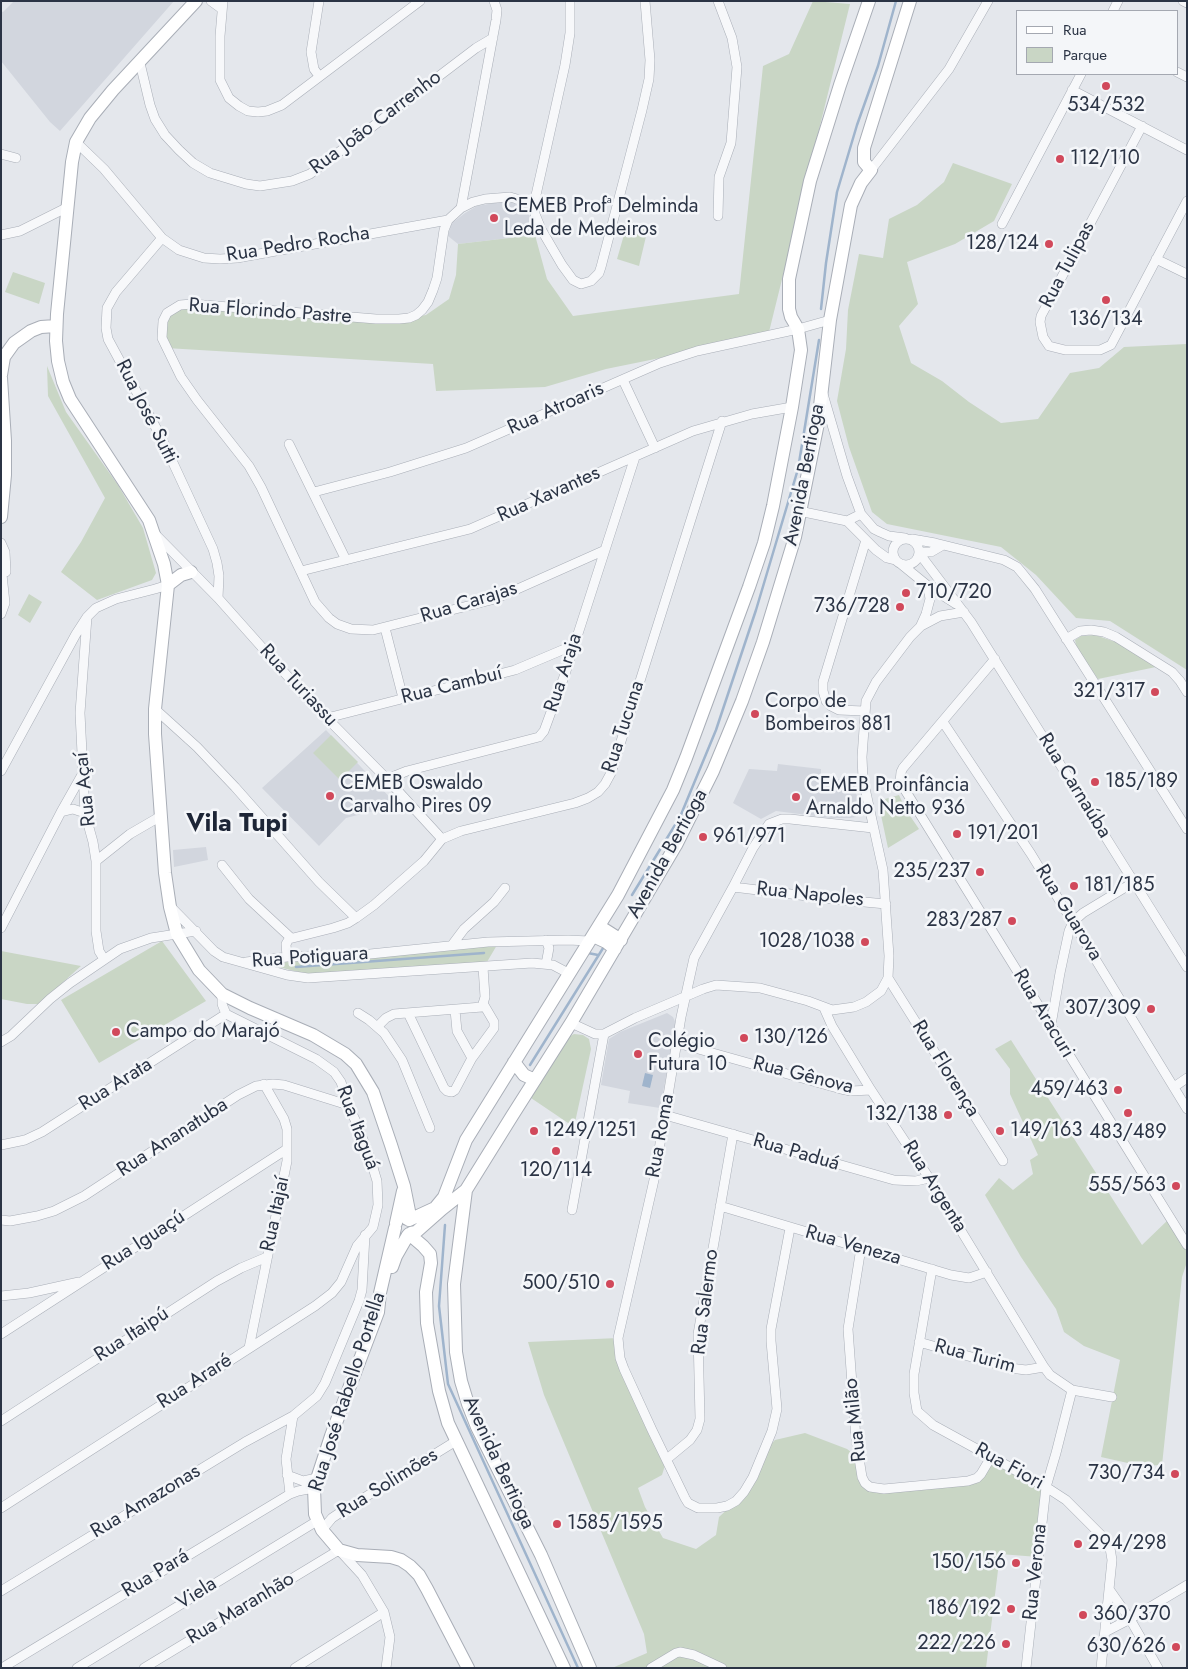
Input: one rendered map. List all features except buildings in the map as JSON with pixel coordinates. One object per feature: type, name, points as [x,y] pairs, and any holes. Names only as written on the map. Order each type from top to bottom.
[{"type":"street","points":[[196,1],[113,90],[90,118],[76,142],[72,162],[57,320],[58,361],[63,382],[70,399],[142,506],[161,554],[168,585],[155,709],[155,734],[165,873],[170,907],[177,934],[199,970],[222,994],[313,1036],[345,1054],[365,1076],[373,1092],[404,1186],[409,1211],[402,1223],[412,1225],[396,1256],[386,1294],[378,1312]]},
{"type":"street","points":[[211,1],[222,5],[220,80],[229,98],[248,111],[258,112],[268,111],[282,105],[420,1]]},
{"type":"street","points":[[319,1],[311,52],[314,69],[319,76]]},
{"type":"street","points":[[461,208],[497,10],[494,1]]},
{"type":"street","points":[[570,1],[570,33],[565,65],[534,204],[541,229],[568,276],[577,282],[586,284],[595,277],[601,267],[649,80],[650,60],[645,1]]},
{"type":"street","points":[[718,1],[732,38],[737,67],[732,143],[719,177],[718,216]]},
{"type":"street","name":"Avenida Bertioga","points":[[402,1223],[435,1208],[444,1197],[466,1140],[570,974],[627,878],[674,790],[690,750],[764,543],[777,488],[801,350],[798,329],[790,317],[788,301],[789,279],[810,181],[869,1]]},
{"type":"street","points":[[910,1],[864,148],[864,162],[871,170],[949,69],[988,1]]},
{"type":"street","points":[[1183,1],[1187,3]]},
{"type":"street","name":"Rua João Carrenho","points":[[140,63],[155,119],[165,135],[179,150],[193,163],[210,173],[246,184],[260,186],[292,181],[310,174],[476,48],[492,38]]},
{"type":"street","points":[[1002,224],[1080,75]]},
{"type":"street","points":[[1072,90],[1187,150]]},
{"type":"street","name":"Rua Tulipas","points":[[1142,126],[1045,307],[1040,322],[1043,337],[1049,346],[1065,350],[1100,350],[1114,342],[1156,259]]},
{"type":"street","name":"Rua Pedro Rocha","points":[[76,142],[104,169],[162,238],[170,245],[190,254],[220,259],[237,258],[448,220]]},
{"type":"street","points":[[1,154],[16,158]]},
{"type":"street","name":"Avenida Bertioga","points":[[590,1668],[541,1555],[478,1427],[461,1381],[456,1352],[454,1284],[466,1190],[534,1080],[572,1023],[618,945],[688,822],[728,735],[763,642],[795,537],[818,423],[830,320],[851,205],[861,183],[871,170]]},
{"type":"street","points":[[448,220],[461,208],[473,202],[498,197],[522,200],[534,204]]},
{"type":"street","points":[[1187,200],[1156,259],[1187,274]]},
{"type":"street","points":[[1,235],[20,231],[68,207]]},
{"type":"street","name":"Rua Florindo Pastre","points":[[329,618],[315,602],[261,487],[249,466],[181,377],[162,338],[163,320],[167,313],[174,308],[192,304],[376,319],[399,320],[409,318],[422,310],[433,290],[437,278],[444,230],[448,220]]},
{"type":"street","name":"Rua José Sutti","points":[[162,238],[116,292],[107,308],[106,328],[108,338],[162,439],[213,549],[218,562],[218,598]]},
{"type":"street","points":[[1,349],[20,330],[57,320]]},
{"type":"street","points":[[1,517],[5,475],[1,376],[4,357],[14,343],[31,331],[57,320]]},
{"type":"street","name":"Rua Atroaris","points":[[314,492],[390,472],[466,448],[660,363],[696,351],[798,329],[830,320]]},
{"type":"street","points":[[623,380],[654,448]]},
{"type":"street","points":[[822,391],[861,514],[874,529],[889,536],[929,541],[1004,560],[1017,567],[1035,589],[1187,829]]},
{"type":"street","name":"Rua Xavantes","points":[[301,571],[470,529],[692,431],[752,414],[792,408]]},
{"type":"street","name":"Rua Tucuna","points":[[291,938],[333,928],[356,918],[374,906],[424,861],[442,839],[462,831],[575,803],[598,792],[605,784],[722,421]]},
{"type":"street","points":[[289,444],[346,560]]},
{"type":"street","name":"Rua Araja","points":[[387,779],[538,737],[546,727],[634,458]]},
{"type":"street","points":[[799,511],[848,520],[861,514]]},
{"type":"street","points":[[848,520],[866,540],[887,558],[898,562],[913,563],[919,552],[916,544],[908,539],[896,542],[893,551],[898,562],[928,586],[962,609]]},
{"type":"street","name":"Rua Turiassu","points":[[154,533],[218,598],[307,698],[387,779],[442,839]]},
{"type":"street","points":[[864,711],[839,710],[832,706],[826,701],[823,682],[866,540]]},
{"type":"street","points":[[1,543],[6,559],[5,603],[1,614]]},
{"type":"street","points":[[919,552],[931,552],[943,545]]},
{"type":"street","name":"Rua Carajas","points":[[329,618],[337,624],[351,629],[384,628],[495,599],[605,550]]},
{"type":"street","name":"Rua Carnaúba","points":[[919,552],[962,609],[995,659],[1187,967]]},
{"type":"street","points":[[1,564],[5,590]]},
{"type":"street","points":[[1,771],[76,634],[96,608],[110,601],[168,585],[181,575],[191,572]]},
{"type":"street","points":[[921,626],[930,599],[928,586]]},
{"type":"street","points":[[572,1023],[595,1034],[612,1032],[635,1018],[716,985],[760,988],[808,1001],[824,1008],[840,1010],[866,1002],[881,990],[888,978],[890,969],[883,870],[863,779],[864,711],[869,693],[910,637],[921,626],[940,616],[962,609]]},
{"type":"street","name":"Rua Açaí","points":[[88,617],[80,713],[86,813],[96,861],[96,931],[99,951],[104,960]]},
{"type":"street","points":[[384,628],[403,698]]},
{"type":"street","points":[[1066,639],[1080,631],[1091,630],[1104,632],[1116,637],[1172,672],[1187,692]]},
{"type":"street","name":"Rua Cambuí","points":[[328,718],[514,670],[574,644]]},
{"type":"street","points":[[943,722],[995,659]]},
{"type":"street","points":[[155,709],[207,757],[319,882],[356,918]]},
{"type":"street","name":"Rua Aracuri","points":[[943,722],[901,772],[900,782],[1187,1245]]},
{"type":"street","name":"Rua Guarova","points":[[943,722],[1031,854],[1187,1109]]},
{"type":"street","points":[[1,928],[61,812],[84,772]]},
{"type":"street","points":[[61,812],[73,808],[86,813]]},
{"type":"street","points":[[96,861],[130,834],[161,816]]},
{"type":"street","name":"Rua Roma","points":[[790,1228],[771,1329],[777,1409],[772,1431],[753,1477],[736,1502],[728,1506],[704,1509],[692,1505],[685,1498],[624,1369],[620,1358],[618,1338],[654,1180],[685,997],[694,958],[753,848],[763,832],[774,821],[790,819],[873,828]]},
{"type":"street","points":[[222,865],[249,899],[291,938],[286,944],[287,957]]},
{"type":"street","points":[[1051,1025],[1060,973],[1069,931],[1073,922],[1083,913],[1134,882]]},
{"type":"street","name":"Rua Napoles","points":[[734,886],[886,904]]},
{"type":"street","points":[[452,945],[464,929],[494,902],[505,888]]},
{"type":"street","points":[[170,907],[214,951],[223,957],[242,962]]},
{"type":"street","points":[[1,1042],[11,1036],[50,999],[104,960],[132,944],[151,938],[196,931]]},
{"type":"street","points":[[594,934],[618,945]]},
{"type":"street","name":"Rua Potiguara","points":[[242,962],[287,957],[370,954],[452,945],[546,940],[594,934]]},
{"type":"street","points":[[546,940],[549,948],[546,964]]},
{"type":"street","name":"Rua Potiguara","points":[[242,962],[281,974],[308,978],[546,964],[570,974]]},
{"type":"street","points":[[408,1013],[444,1088],[452,1092],[494,1025],[484,1005],[486,997],[483,967]]},
{"type":"street","name":"Rua Florença","points":[[888,978],[1003,1161]]},
{"type":"street","points":[[222,994],[222,1004],[226,1014]]},
{"type":"street","points":[[377,1027],[391,1016],[479,1008],[484,1005]]},
{"type":"street","name":"Rua Argenta","points":[[824,1008],[832,1026],[871,1090],[930,1178],[1044,1367]]},
{"type":"street","points":[[455,1010],[457,1032],[472,1058]]},
{"type":"street","points":[[358,1013],[384,1034],[402,1060],[430,1128]]},
{"type":"street","name":"Rua Itaguá","points":[[226,1014],[262,1031],[326,1066],[334,1072],[341,1082],[348,1105],[371,1161],[378,1190],[378,1205],[373,1226],[366,1234]]},
{"type":"street","name":"Rua Arata","points":[[1,1144],[25,1140],[42,1132],[226,1014]]},
{"type":"street","points":[[572,1210],[604,1034]]},
{"type":"street","name":"Rua Gênova","points":[[678,1043],[841,1089],[851,1091],[871,1090]]},
{"type":"street","points":[[514,1062],[524,1075],[534,1080]]},
{"type":"street","points":[[1174,1087],[1187,1078]]},
{"type":"street","name":"Rua Ananatuba","points":[[1,1220],[19,1219],[54,1211],[84,1196],[238,1095],[264,1084],[284,1085],[348,1105]]},
{"type":"street","name":"Rua Itajaí","points":[[249,1348],[266,1257],[285,1175],[288,1149],[287,1130],[284,1119],[264,1084]]},
{"type":"street","name":"Rua Paduá","points":[[665,1115],[894,1180],[916,1181],[930,1178]]},
{"type":"street","name":"Rua Salermo","points":[[666,1459],[690,1440],[697,1430],[700,1419],[698,1334],[732,1134]]},
{"type":"street","name":"Rua Iguaçú","points":[[1,1334],[288,1149]]},
{"type":"street","points":[[409,1234],[416,1232],[466,1190]]},
{"type":"street","name":"Rua Veneza","points":[[720,1206],[932,1269],[969,1278],[987,1272]]},
{"type":"street","name":"Rua José Rabello Portella","points":[[319,1526],[313,1504],[315,1483],[378,1312],[380,1294],[402,1223]]},
{"type":"street","name":"Rua Araré","points":[[1,1508],[315,1306],[332,1293],[340,1282],[357,1246],[366,1234]]},
{"type":"street","name":"Rua Amazonas","points":[[1,1591],[245,1442],[293,1416],[317,1396],[325,1383],[353,1318],[362,1290],[366,1234]]},
{"type":"street","name":"Avenida Bertioga","points":[[409,1234],[430,1254],[431,1264],[426,1292],[427,1323],[443,1408],[456,1441],[564,1668]]},
{"type":"street","name":"Rua Milão","points":[[860,1248],[848,1330],[856,1439],[862,1477],[865,1483],[870,1487],[884,1490],[968,1481],[981,1474],[990,1457]]},
{"type":"street","name":"Rua Itaipú","points":[[1,1421],[217,1281],[240,1268],[266,1257]]},
{"type":"street","name":"Rua Fiori","points":[[932,1269],[919,1342],[914,1383],[915,1404],[918,1411],[933,1425],[1066,1500],[1103,1538],[1110,1548],[1112,1560],[1101,1668]]},
{"type":"street","points":[[1,1296],[29,1293],[84,1280]]},
{"type":"street","points":[[29,1293],[36,1298],[39,1310]]},
{"type":"street","name":"Rua Turim","points":[[919,1342],[1010,1368],[1026,1370],[1044,1367],[1050,1375],[1072,1390],[1112,1397]]},
{"type":"street","name":"Rua Verona","points":[[1026,1668],[1046,1487],[1072,1390]]},
{"type":"street","points":[[290,1494],[286,1460],[293,1416]]},
{"type":"street","name":"Rua Solimões","points":[[319,1526],[456,1441]]},
{"type":"street","points":[[287,1475],[315,1483]]},
{"type":"street","name":"Rua Pará","points":[[2,1668],[290,1494],[315,1483]]},
{"type":"street","points":[[319,1526],[338,1550],[362,1575],[384,1612],[390,1637],[386,1668]]},
{"type":"street","name":"Viela","points":[[77,1668],[319,1526]]},
{"type":"street","points":[[338,1550],[357,1555],[391,1557],[401,1560],[410,1566],[419,1575],[427,1589],[468,1668]]},
{"type":"street","name":"Rua Maranhão","points":[[144,1668],[338,1550]]},
{"type":"street","points":[[1105,1632],[1187,1585]]},
{"type":"street","points":[[1109,1589],[1130,1619],[1158,1668]]},
{"type":"street","points":[[295,1668],[384,1612]]},
{"type":"street","points":[[651,1668],[680,1652],[694,1655],[722,1668]]},
{"type":"shaded area","points":[[14,1],[174,1],[60,131],[50,122],[1,61],[1,11],[3,12]]},
{"type":"shaded area","name":"CEMEB Profª Delminda Leda de Medeiros","points":[[505,201],[527,207],[535,235],[458,244],[448,236],[451,224],[465,213],[477,206]]},
{"type":"shaded area","name":"CEMEB Oswaldo Carvalho Pires 09","points":[[326,730],[397,805],[346,818],[319,846],[262,788]]},
{"type":"shaded area","name":"CEMEB Proinfância Arnaldo Netto 936","points":[[778,764],[821,769],[821,778],[854,780],[859,809],[856,817],[831,818],[776,811],[761,819],[733,803],[749,769],[777,771]]},
{"type":"shaded area","points":[[206,847],[208,860],[174,867],[173,850]]},
{"type":"shaded area","name":"Colégio Futura 10","points":[[667,1013],[673,1017],[676,1024],[660,1108],[628,1103],[630,1091],[601,1085],[609,1039],[620,1032]]},
{"type":"green space","points":[[813,1],[850,4],[768,336],[606,369],[545,387],[436,391],[433,364],[166,348],[161,330],[174,308],[192,304],[409,318],[426,315],[449,299],[456,275],[458,244],[535,235],[547,279],[573,316],[739,294],[763,66],[789,54]]},
{"type":"green space","points":[[953,163],[1012,184],[994,221],[955,244],[907,262],[918,304],[899,326],[911,363],[942,381],[1001,423],[1038,419],[1070,373],[1099,368],[1124,347],[1187,344],[1187,670],[1110,621],[1076,618],[1036,575],[1001,547],[887,524],[872,512],[849,447],[837,401],[846,349],[848,310],[859,254],[883,258],[889,219],[917,205],[944,182]]},
{"type":"green space","points":[[628,221],[648,228],[639,266],[617,259]]},
{"type":"green space","points":[[13,272],[45,283],[39,304],[5,292]]},
{"type":"green space","points":[[47,366],[66,412],[118,485],[143,528],[156,573],[152,580],[97,600],[61,572],[81,542],[105,498],[48,396]]},
{"type":"green space","points":[[29,594],[42,602],[30,623],[18,615]]},
{"type":"green space","points":[[1095,635],[1116,642],[1156,667],[1098,679],[1077,649],[1075,640],[1081,636]]},
{"type":"green space","points":[[331,735],[358,762],[340,780],[313,753]]},
{"type":"green space","points":[[899,795],[906,810],[919,829],[888,848],[878,801]]},
{"type":"green space","name":"Campo do Marajó","points":[[162,941],[206,1001],[99,1063],[61,1000]]},
{"type":"green space","points":[[497,945],[487,962],[306,974],[271,965],[276,963]]},
{"type":"green space","points":[[1,951],[81,966],[39,1004],[27,1004],[1,999]]},
{"type":"green space","points":[[574,1034],[583,1035],[589,1039],[591,1049],[574,1127],[531,1098],[567,1038]]},
{"type":"green space","points":[[1011,1040],[1142,1245],[1170,1218],[1187,1249],[1187,1262],[1182,1277],[1162,1465],[1141,1466],[1101,1457],[1120,1360],[1084,1346],[1064,1332],[1056,1309],[1021,1257],[985,1195],[999,1178],[1013,1190],[1033,1174],[1030,1160],[1038,1155],[1010,1094],[1010,1069],[995,1049]]},
{"type":"green space","points":[[618,1338],[615,1357],[624,1369],[667,1459],[662,1475],[638,1488],[645,1507],[663,1538],[696,1549],[716,1535],[719,1517],[736,1501],[763,1452],[775,1440],[805,1433],[847,1449],[859,1458],[870,1487],[968,1481],[984,1469],[991,1457],[1046,1487],[1038,1557],[1000,1554],[986,1668],[612,1668],[647,1653],[644,1634],[544,1395],[528,1342]]},
{"type":"water","points":[[645,1073],[653,1075],[650,1088],[642,1086]]},
{"type":"waterway","points":[[821,309],[837,192],[857,125],[878,66],[896,1]]},
{"type":"waterway","points":[[632,895],[680,817],[716,730],[756,610],[798,469],[819,340]]},
{"type":"waterway","points":[[530,1065],[605,945]]},
{"type":"waterway","points":[[296,967],[484,953]]},
{"type":"waterway","points":[[588,953],[598,955]]},
{"type":"waterway","points":[[445,1225],[439,1306],[448,1384],[578,1668]]},
{"type":"place","name":"534/532","points":[[1106,86]]},
{"type":"place","name":"112/110","points":[[1060,159]]},
{"type":"place","name":"CEMEB Profª Delminda Leda de Medeiros","points":[[494,218]]},
{"type":"place","name":"128/124","points":[[1049,244]]},
{"type":"place","name":"136/134","points":[[1106,300]]},
{"type":"place","name":"710/720","points":[[906,593]]},
{"type":"place","name":"736/728","points":[[900,607]]},
{"type":"place","name":"321/317","points":[[1155,692]]},
{"type":"place","name":"Corpo de Bombeiros 881","points":[[755,714]]},
{"type":"place","name":"185/189","points":[[1095,782]]},
{"type":"place","name":"CEMEB Oswaldo Carvalho Pires 09","points":[[330,796]]},
{"type":"place","name":"CEMEB Proinfância Arnaldo Netto 936","points":[[796,797]]},
{"type":"place","name":"191/201","points":[[957,834]]},
{"type":"place","name":"961/971","points":[[703,837]]},
{"type":"place","name":"235/237","points":[[980,872]]},
{"type":"place","name":"181/185","points":[[1074,886]]},
{"type":"place","name":"283/287","points":[[1012,921]]},
{"type":"place","name":"1028/1038","points":[[865,942]]},
{"type":"place","name":"307/309","points":[[1151,1009]]},
{"type":"place","name":"Campo do Marajó","points":[[116,1032]]},
{"type":"place","name":"130/126","points":[[744,1038]]},
{"type":"place","name":"Colégio Futura 10","points":[[638,1054]]},
{"type":"place","name":"459/463","points":[[1118,1090]]},
{"type":"place","name":"483/489","points":[[1128,1113]]},
{"type":"place","name":"132/138","points":[[948,1115]]},
{"type":"place","name":"1249/1251","points":[[534,1131]]},
{"type":"place","name":"149/163","points":[[1000,1131]]},
{"type":"place","name":"120/114","points":[[556,1151]]},
{"type":"place","name":"555/563","points":[[1176,1186]]},
{"type":"place","name":"500/510","points":[[610,1284]]},
{"type":"place","name":"730/734","points":[[1175,1474]]},
{"type":"place","name":"1585/1595","points":[[557,1524]]},
{"type":"place","name":"294/298","points":[[1078,1544]]},
{"type":"place","name":"150/156","points":[[1016,1563]]},
{"type":"place","name":"186/192","points":[[1011,1609]]},
{"type":"place","name":"360/370","points":[[1083,1615]]},
{"type":"place","name":"222/226","points":[[1006,1644]]},
{"type":"place","name":"630/626","points":[[1176,1647]]},
{"type":"district","name":"Vila Tupi","points":[[237,825]]}]
